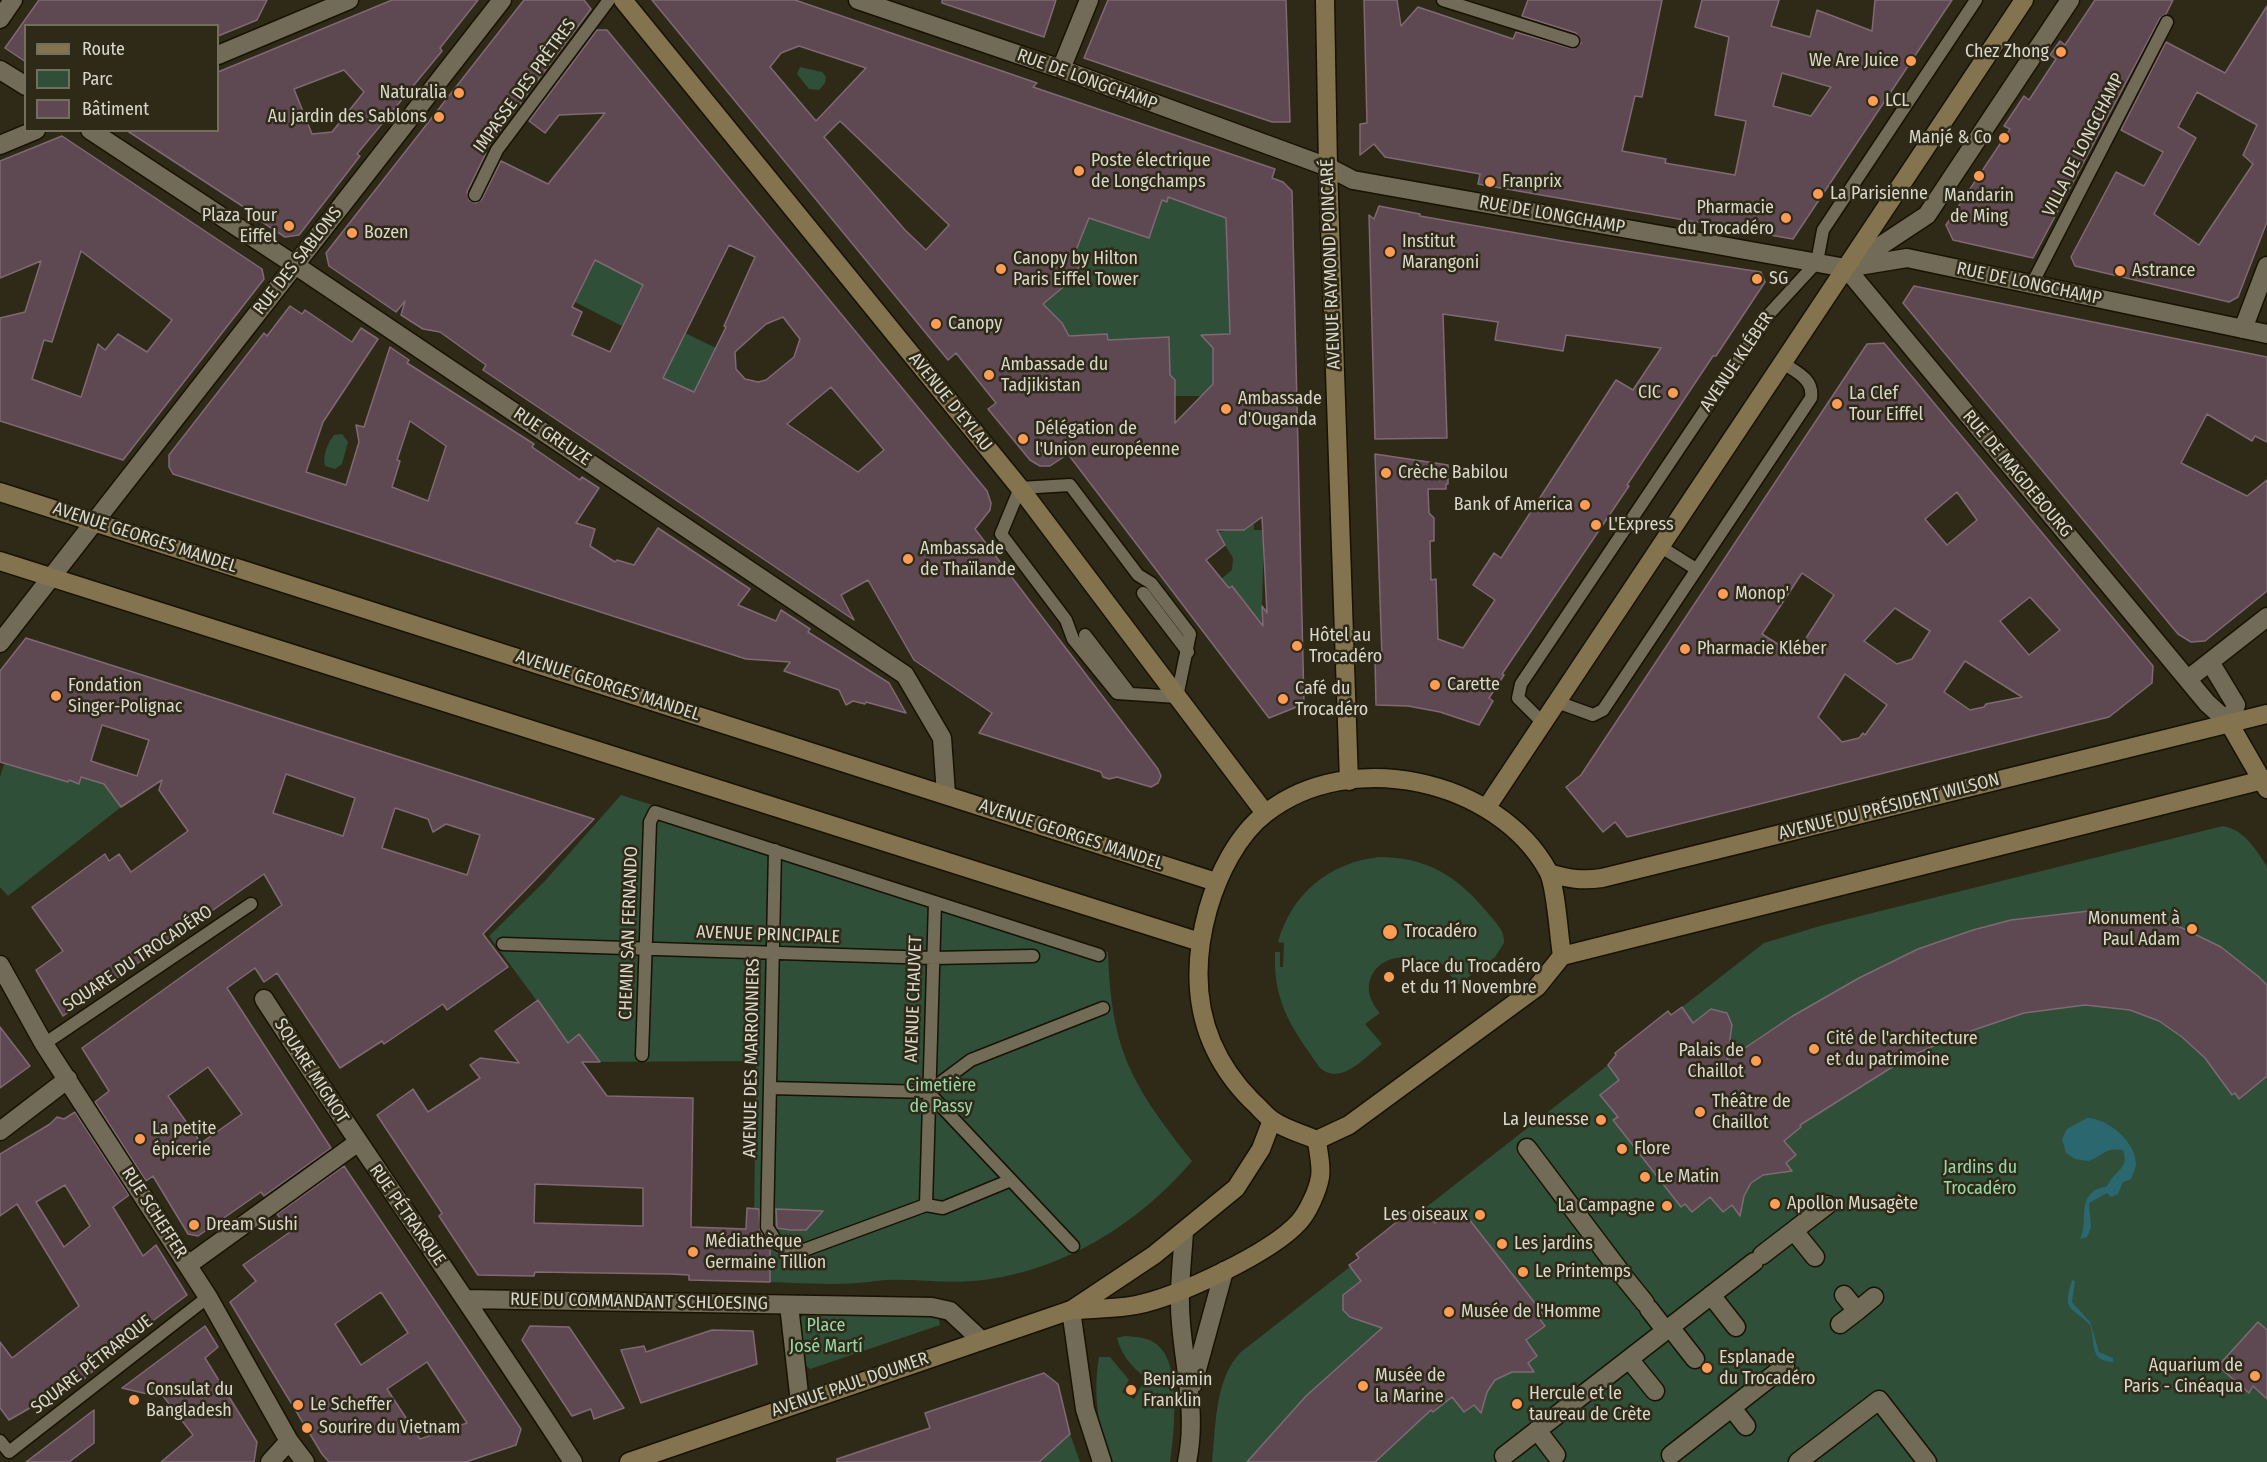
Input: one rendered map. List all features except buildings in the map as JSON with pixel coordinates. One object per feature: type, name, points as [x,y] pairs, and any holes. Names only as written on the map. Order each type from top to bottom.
[{"type":"main road","name":"AVENUE D'EYLAU","points":[[623,0],[1020,488],[1265,813]]},
{"type":"main road","name":"AVENUE RAYMOND POINCARÉ","points":[[1325,0],[1328,167],[1349,781]]},
{"type":"main road","points":[[1487,807],[2024,0]]},
{"type":"main road","name":"AVENUE GEORGES MANDEL","points":[[0,492],[1216,882]]},
{"type":"main road","points":[[0,561],[1200,942]]},
{"type":"main road","name":"AVENUE DU PRÉSIDENT WILSON","points":[[1550,873],[1567,879],[1602,878],[2267,714]]},
{"type":"main road","points":[[1562,956],[1550,873],[1508,823],[1487,807],[1452,792],[1387,779],[1349,781],[1299,793],[1265,813],[1238,845],[1216,882],[1200,942],[1199,993],[1211,1041],[1220,1062],[1236,1085],[1272,1120],[1317,1140],[1349,1125],[1537,987],[1562,956],[1681,924],[2265,783],[2229,723]]},
{"type":"main road","name":"AVENUE PAUL DOUMER","points":[[1071,1310],[1154,1255],[1184,1232],[1240,1182],[1262,1149],[1272,1120]]},
{"type":"main road","name":"AVENUE PAUL DOUMER","points":[[629,1462],[1071,1310],[1136,1305],[1179,1292],[1224,1271],[1283,1236],[1303,1217],[1320,1178],[1317,1140]]},
{"type":"street","points":[[0,19],[14,0]]},
{"type":"street","points":[[219,55],[349,0]]},
{"type":"street","name":"RUE DES SABLONS","points":[[0,643],[502,0]]},
{"type":"street","name":"RUE DE LONGCHAMP","points":[[858,0],[1061,69],[1328,167],[1360,182],[1846,268],[1908,258],[2267,334]]},
{"type":"street","points":[[1061,69],[1089,0]]},
{"type":"street","points":[[1846,268],[1928,215],[2070,0]]},
{"type":"street","points":[[0,70],[24,85]]},
{"type":"street","points":[[0,145],[31,132]]},
{"type":"street","name":"RUE GREUZE","points":[[93,132],[905,675],[942,738],[946,794]]},
{"type":"street","points":[[2243,329],[2267,266]]},
{"type":"street","name":"RUE DE MAGDEBOURG","points":[[1846,268],[2207,703],[2229,723]]},
{"type":"street","points":[[2188,679],[2267,617]]},
{"type":"street","points":[[2210,663],[2236,705],[2229,723]]},
{"type":"street","name":"RUE SCHEFFER","points":[[0,965],[45,1044],[208,1297],[289,1441],[305,1462]]},
{"type":"street","name":"SQUARE MIGNOT","points":[[264,999],[357,1143]]},
{"type":"street","points":[[0,1131],[68,1079]]},
{"type":"street","points":[[188,1265],[357,1143]]},
{"type":"street","name":"RUE PÉTRARQUE","points":[[357,1143],[465,1299],[573,1462]]},
{"type":"street","points":[[1527,1148],[1647,1306],[1695,1359]]},
{"type":"street","points":[[1504,1456],[1827,1205]]},
{"type":"street","points":[[1794,1231],[1815,1257]]},
{"type":"street","points":[[1184,1232],[1179,1292],[1181,1327],[1191,1391],[1191,1435],[1187,1462]]},
{"type":"street","points":[[1191,1391],[1224,1271]]},
{"type":"street","points":[[1711,1295],[1736,1327]]},
{"type":"street","points":[[1844,1295],[1857,1311]]},
{"type":"street","points":[[1840,1324],[1874,1297]]},
{"type":"street","name":"RUE DU COMMANDANT SCHLOESING","points":[[465,1299],[932,1307],[950,1311],[981,1340]]},
{"type":"street","points":[[789,1305],[800,1402]]},
{"type":"street","points":[[1071,1310],[1085,1409],[1102,1462]]},
{"type":"street","points":[[1629,1359],[1655,1391]]},
{"type":"street","points":[[1671,1455],[1785,1366]]},
{"type":"street","points":[[1798,1462],[1879,1400],[1927,1462]]},
{"type":"street","points":[[1732,1408],[1746,1426]]},
{"type":"street","points":[[1537,1430],[1556,1455]]},
{"type":"street","points":[[270,1462],[289,1441]]},
{"type":"lane","name":"IMPASSE DES PRÊTRES","points":[[475,195],[497,150],[609,0]]},
{"type":"lane","points":[[1443,0],[1574,41]]},
{"type":"lane","points":[[1817,262],[1823,230],[1976,0]]},
{"type":"lane","name":"VILLA DE LONGCHAMP","points":[[2032,284],[2167,22]]},
{"type":"lane","name":"AVENUE KLÉBER","points":[[1543,723],[1518,698],[1521,684],[1770,313],[1817,262]]},
{"type":"lane","points":[[1557,702],[1593,715],[1603,710],[1811,398],[1812,389],[1808,380],[1783,363]]},
{"type":"lane","points":[[1070,485],[1138,575],[1151,583],[1190,634],[1188,652],[1177,697],[1117,693],[1073,639],[1066,620],[1001,534],[1020,488],[1070,485]]},
{"type":"lane","points":[[1661,547],[1696,569]]},
{"type":"lane","points":[[1143,593],[1188,652]]},
{"type":"lane","points":[[1084,635],[1130,694]]},
{"type":"lane","name":"CHEMIN SAN FERNANDO","points":[[642,1055],[650,822],[655,812],[775,850]]},
{"type":"lane","points":[[775,850],[1099,955]]},
{"type":"lane","name":"AVENUE DES MARRONNIERS","points":[[775,850],[767,1227],[778,1244],[796,1253],[926,1205]]},
{"type":"lane","name":"AVENUE CHAUVET","points":[[926,1205],[935,902]]},
{"type":"lane","name":"SQUARE DU TROCADÉRO","points":[[45,1044],[251,904]]},
{"type":"lane","name":"AVENUE PRINCIPALE","points":[[503,944],[933,958],[1033,956]]},
{"type":"lane","points":[[771,1088],[928,1092],[971,1060],[1103,1008]]},
{"type":"lane","points":[[928,1092],[1073,1246]]},
{"type":"lane","points":[[926,1205],[943,1208],[1011,1180]]},
{"type":"lane","name":"SQUARE PÉTRARQUE","points":[[0,1441],[9,1452],[208,1297]]},
{"type":"green space","points":[[800,67],[822,72],[826,77],[825,83],[819,90],[809,89],[797,74]]},
{"type":"green space","points":[[1168,197],[1226,218],[1230,334],[1206,335],[1212,343],[1213,352],[1248,351],[1208,396],[1175,396],[1175,381],[1170,378],[1169,337],[1139,338],[1139,349],[1108,350],[1107,335],[1080,335],[1081,348],[1071,346],[1062,323],[1041,305],[1068,283],[1073,255],[1089,218],[1149,238],[1162,200],[1167,202]]},
{"type":"green space","points":[[595,260],[643,285],[622,326],[575,302]]},
{"type":"green space","points":[[685,333],[716,348],[695,393],[661,377]]},
{"type":"green space","points":[[342,434],[348,442],[342,464],[335,469],[325,466],[325,454],[330,442],[334,435]]},
{"type":"green space","points":[[1253,500],[1254,530],[1264,530],[1262,606],[1266,609],[1267,624],[1257,625],[1232,586],[1229,588],[1221,579],[1232,570],[1233,558],[1217,532],[1225,531],[1225,527]]},
{"type":"green space","points":[[5,761],[68,782],[69,780],[79,783],[81,777],[104,784],[121,807],[8,896],[0,887],[0,777]]},
{"type":"green space","name":"Cimetière de Passy","points":[[621,795],[1108,952],[1114,1016],[1120,1042],[1129,1065],[1154,1110],[1192,1161],[1147,1206],[1121,1225],[1065,1257],[1035,1268],[1005,1276],[961,1282],[887,1280],[829,1284],[745,1281],[743,1230],[754,1223],[756,1061],[582,1062],[489,936],[544,882]]},
{"type":"green space","name":"Jardins du Trocadéro","points":[[2223,826],[2243,836],[2267,866],[2267,1462],[1212,1462],[1221,1389],[1232,1363],[1241,1352],[1764,943],[1820,926]]},
{"type":"green space","points":[[1379,857],[1396,858],[1426,865],[1452,879],[1476,899],[1496,923],[1503,934],[1504,943],[1495,957],[1458,985],[1442,964],[1429,974],[1418,963],[1405,958],[1392,959],[1381,964],[1373,973],[1369,985],[1371,999],[1380,1013],[1365,1024],[1382,1044],[1352,1068],[1336,1074],[1328,1073],[1320,1068],[1286,1014],[1277,986],[1275,952],[1280,952],[1280,967],[1283,967],[1284,943],[1278,942],[1284,925],[1303,895],[1315,883],[1344,866]]},
{"type":"green space","name":"Place José Martí","points":[[806,1311],[938,1315],[940,1325],[810,1369],[805,1365],[798,1322]]},
{"type":"green space","points":[[1125,1336],[1155,1343],[1163,1351],[1168,1361],[1174,1389],[1170,1462],[1113,1462],[1103,1436],[1096,1384],[1099,1357],[1110,1357],[1129,1380],[1122,1392],[1134,1399],[1146,1378],[1132,1365],[1122,1350],[1117,1338]]},
{"type":"green space","points":[[1070,1434],[1080,1462],[1024,1462],[1043,1435],[1054,1449]]},
{"type":"water","points":[[2087,1118],[2104,1122],[2120,1133],[2132,1148],[2136,1165],[2131,1179],[2123,1182],[2118,1194],[2111,1197],[2107,1193],[2089,1203],[2091,1228],[2087,1237],[2080,1239],[2086,1201],[2095,1190],[2107,1186],[2123,1166],[2125,1159],[2123,1150],[2117,1149],[2088,1161],[2075,1159],[2066,1153],[2062,1139],[2067,1129]]},
{"type":"water","points":[[2072,1280],[2075,1281],[2072,1302],[2090,1322],[2099,1352],[2113,1358],[2113,1362],[2105,1361],[2096,1354],[2090,1325],[2068,1303]]},
{"type":"place","name":"Chez Zhong","points":[[2061,52]]},
{"type":"place","name":"We Are Juice","points":[[1911,61]]},
{"type":"place","name":"Naturalia","points":[[459,93]]},
{"type":"place","name":"LCL","points":[[1873,101]]},
{"type":"place","name":"Au jardin des Sablons","points":[[439,117]]},
{"type":"place","name":"Manjé & Co","points":[[2004,138]]},
{"type":"place","name":"Poste électrique de Longchamps","points":[[1079,171]]},
{"type":"place","name":"Mandarin de Ming","points":[[1979,176]]},
{"type":"place","name":"Franprix","points":[[1490,182]]},
{"type":"place","name":"La Parisienne","points":[[1818,194]]},
{"type":"place","name":"Pharmacie du Trocadéro","points":[[1786,218]]},
{"type":"place","name":"Plaza Tour Eiffel","points":[[289,226]]},
{"type":"place","name":"Bozen","points":[[352,233]]},
{"type":"place","name":"Institut Marangoni","points":[[1390,252]]},
{"type":"place","name":"Canopy by Hilton Paris Eiffel Tower","points":[[1001,269]]},
{"type":"place","name":"Astrance","points":[[2120,271]]},
{"type":"place","name":"SG","points":[[1757,279]]},
{"type":"place","name":"Canopy","points":[[936,324]]},
{"type":"place","name":"Ambassade du Tadjikistan","points":[[989,375]]},
{"type":"place","name":"CIC","points":[[1673,393]]},
{"type":"place","name":"La Clef Tour Eiffel","points":[[1837,404]]},
{"type":"place","name":"Ambassade d'Ouganda","points":[[1226,409]]},
{"type":"place","name":"Délégation de l'Union européenne","points":[[1023,439]]},
{"type":"place","name":"Crèche Babilou","points":[[1386,473]]},
{"type":"place","name":"Bank of America","points":[[1585,505]]},
{"type":"place","name":"L'Express","points":[[1596,525]]},
{"type":"place","name":"Ambassade de Thaïlande","points":[[908,559]]},
{"type":"place","name":"Monop'","points":[[1723,594]]},
{"type":"place","name":"Hôtel au Trocadéro","points":[[1297,646]]},
{"type":"place","name":"Pharmacie Kléber","points":[[1685,649]]},
{"type":"place","name":"Carette","points":[[1435,685]]},
{"type":"place","name":"Fondation Singer-Polignac","points":[[56,696]]},
{"type":"place","name":"Café du Trocadéro","points":[[1283,699]]},
{"type":"place","name":"Monument à Paul Adam","points":[[2192,929]]},
{"type":"place","name":"Trocadéro","points":[[1390,932]]},
{"type":"place","name":"Place du Trocadéro et du 11 Novembre","points":[[1389,977]]},
{"type":"place","name":"Cité de l'architecture et du patrimoine","points":[[1814,1049]]},
{"type":"place","name":"Palais de Chaillot","points":[[1756,1061]]},
{"type":"place","name":"Théâtre de Chaillot","points":[[1700,1112]]},
{"type":"place","name":"La Jeunesse","points":[[1601,1120]]},
{"type":"place","name":"La petite épicerie","points":[[140,1139]]},
{"type":"place","name":"Flore","points":[[1622,1149]]},
{"type":"place","name":"Le Matin","points":[[1645,1177]]},
{"type":"place","name":"Apollon Musagète","points":[[1775,1204]]},
{"type":"place","name":"La Campagne","points":[[1667,1206]]},
{"type":"place","name":"Les oiseaux","points":[[1480,1215]]},
{"type":"place","name":"Dream Sushi","points":[[194,1225]]},
{"type":"place","name":"Les jardins","points":[[1502,1244]]},
{"type":"place","name":"Médiathèque Germaine Tillion","points":[[693,1252]]},
{"type":"place","name":"Le Printemps","points":[[1523,1272]]},
{"type":"place","name":"Musée de l'Homme","points":[[1449,1312]]},
{"type":"place","name":"Esplanade du Trocadéro","points":[[1707,1368]]},
{"type":"place","name":"Aquarium de Paris - Cinéaqua","points":[[2255,1376]]},
{"type":"place","name":"Musée de la Marine","points":[[1363,1386]]},
{"type":"place","name":"Benjamin Franklin","points":[[1131,1390]]},
{"type":"place","name":"Consulat du Bangladesh","points":[[134,1400]]},
{"type":"place","name":"Hercule et le taureau de Crète","points":[[1517,1404]]},
{"type":"place","name":"Le Scheffer","points":[[298,1405]]},
{"type":"place","name":"Sourire du Vietnam","points":[[307,1428]]}]
